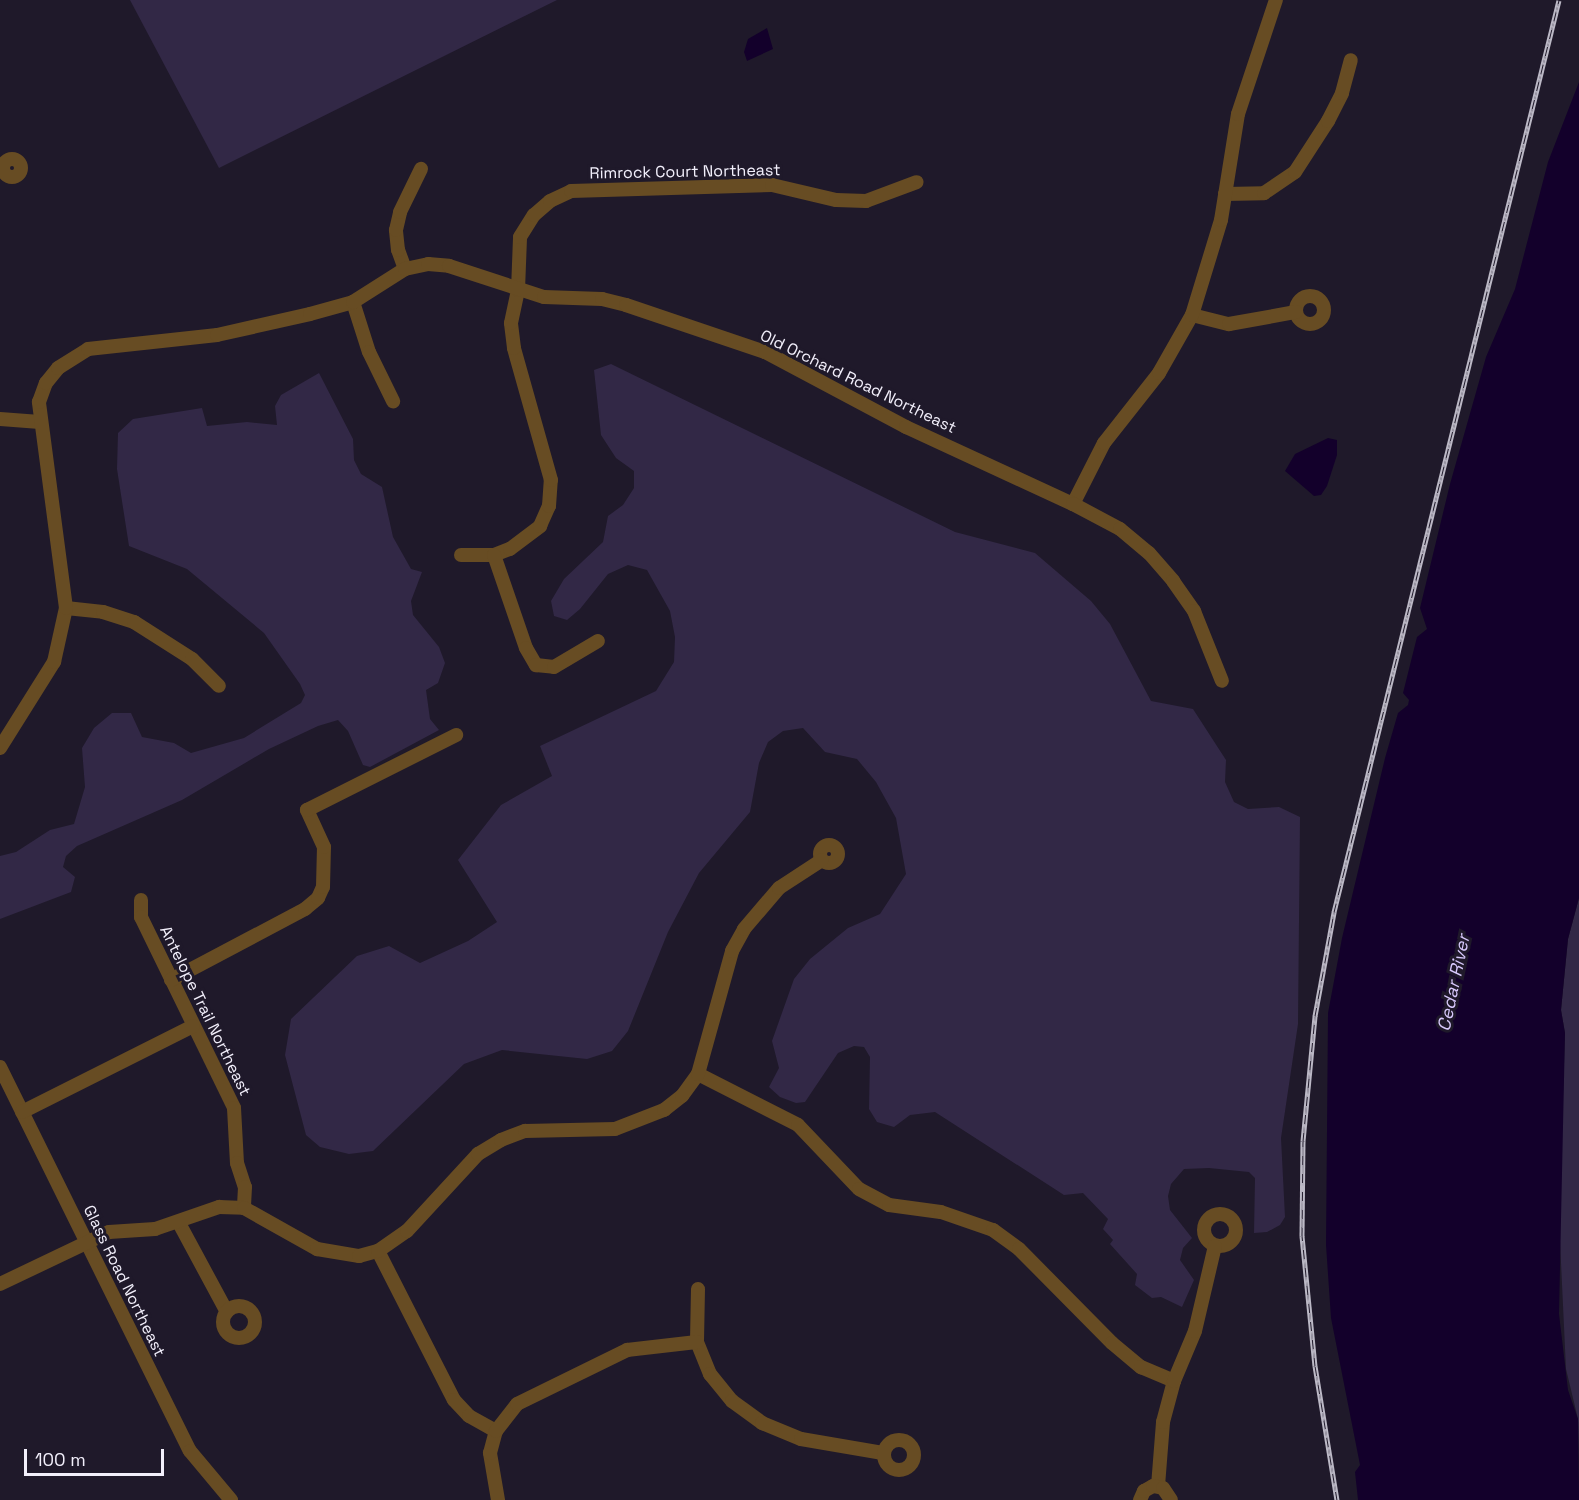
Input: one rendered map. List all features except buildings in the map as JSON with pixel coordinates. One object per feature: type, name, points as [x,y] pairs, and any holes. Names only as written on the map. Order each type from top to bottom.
[{"type":"street","points":[[1073,504],[1104,443],[1159,373],[1192,315],[1225,194],[1238,114],[1276,0]]},
{"type":"street","points":[[1225,194],[1264,193],[1295,172],[1332,112],[1351,60]]},
{"type":"street","points":[[405,269],[398,250],[396,230],[400,212],[421,169]]},
{"type":"street","name":"Rimrock Court Northeast","points":[[494,555],[527,539],[540,526],[549,506],[551,480],[514,348],[511,322],[518,290],[520,237],[534,215],[571,191],[725,189],[772,185],[836,200],[866,201],[917,183]]},
{"type":"street","name":"Old Orchard Road Northeast","points":[[0,748],[54,662],[66,608],[40,422],[39,402],[46,383],[72,356],[88,349],[266,327],[353,302],[405,269],[428,264],[449,266],[544,297],[602,299],[626,305],[765,352],[886,417],[1073,504],[1120,529],[1149,553],[1173,581],[1194,611],[1222,681]]},
{"type":"street","points":[[353,302],[369,352],[393,401]]},
{"type":"street","points":[[1192,315],[1228,324],[1296,312]]},
{"type":"street","points":[[0,419],[40,422]]},
{"type":"street","points":[[461,555],[494,555],[526,648],[536,664],[554,667],[598,641]]},
{"type":"street","points":[[66,608],[103,612],[134,622],[192,659],[219,686]]},
{"type":"street","points":[[171,980],[305,909],[318,898],[323,887],[324,847],[308,810],[456,735]]},
{"type":"street","points":[[0,1284],[87,1243],[128,1228],[155,1229],[179,1223],[219,1207],[244,1208],[317,1249],[339,1256],[359,1256],[378,1251],[407,1231],[478,1154],[501,1140],[525,1131],[615,1129],[640,1122],[682,1096],[698,1074],[732,951],[744,929],[779,888],[822,860]]},
{"type":"street","name":"Antelope Trail Northeast","points":[[141,900],[141,917],[234,1108],[244,1208]]},
{"type":"street","points":[[22,1112],[193,1026]]},
{"type":"street","name":"Glass Road Northeast","points":[[0,1067],[190,1451],[231,1500]]},
{"type":"street","points":[[698,1074],[798,1125],[859,1189],[889,1205],[941,1212],[993,1230],[1019,1249],[1112,1343],[1141,1366],[1174,1381]]},
{"type":"street","points":[[179,1223],[226,1312]]},
{"type":"street","points":[[1158,1486],[1158,1457],[1174,1381],[1195,1331],[1215,1246]]},
{"type":"street","points":[[378,1251],[454,1400],[469,1416],[496,1431]]},
{"type":"street","points":[[698,1289],[697,1342],[710,1374],[732,1401],[762,1423],[801,1439],[884,1453]]},
{"type":"street","points":[[498,1500],[490,1453],[496,1431],[516,1404],[601,1360],[627,1350],[697,1342]]},
{"type":"street","points":[[1140,1500],[1144,1491],[1158,1486]]},
{"type":"street","points":[[1158,1486],[1168,1492],[1171,1500]]},
{"type":"shaded area","points":[[130,0],[557,0],[219,168]]},
{"type":"shaded area","points":[[611,364],[955,532],[1035,553],[1091,601],[1110,624],[1151,701],[1193,709],[1226,760],[1225,782],[1234,802],[1248,809],[1279,807],[1300,817],[1298,1024],[1281,1138],[1285,1217],[1280,1225],[1267,1232],[1254,1233],[1255,1178],[1249,1172],[1209,1168],[1184,1169],[1171,1184],[1168,1196],[1170,1210],[1192,1238],[1183,1248],[1180,1260],[1194,1280],[1182,1307],[1161,1297],[1152,1298],[1135,1285],[1137,1274],[1110,1244],[1113,1240],[1103,1229],[1108,1219],[1083,1193],[1064,1195],[935,1112],[910,1115],[894,1127],[877,1122],[869,1109],[870,1057],[864,1047],[854,1046],[838,1053],[805,1102],[796,1103],[780,1097],[769,1087],[779,1068],[772,1041],[794,979],[810,959],[848,928],[880,914],[906,874],[896,818],[876,782],[857,759],[825,752],[803,728],[783,731],[768,742],[759,763],[750,812],[699,873],[668,932],[628,1031],[612,1051],[587,1059],[502,1050],[464,1064],[373,1151],[349,1154],[320,1147],[306,1135],[285,1055],[291,1019],[357,956],[389,946],[420,963],[468,941],[497,922],[458,860],[501,805],[552,776],[540,746],[656,691],[674,662],[675,637],[670,611],[647,570],[628,565],[608,574],[580,609],[567,620],[554,616],[551,601],[564,579],[603,542],[608,516],[623,505],[634,488],[634,471],[616,458],[601,435],[594,370]]},
{"type":"shaded area","points":[[319,373],[353,439],[354,460],[361,474],[382,487],[393,537],[411,569],[422,572],[411,601],[413,615],[439,647],[445,663],[438,683],[426,690],[430,719],[439,730],[370,767],[363,765],[348,731],[338,720],[318,726],[269,749],[182,800],[77,846],[66,856],[63,867],[75,877],[71,892],[0,919],[0,856],[16,852],[50,830],[74,824],[85,787],[82,748],[94,728],[112,713],[131,713],[142,737],[174,743],[191,753],[244,738],[301,703],[305,695],[300,684],[264,633],[187,569],[129,546],[117,469],[118,433],[133,419],[202,408],[207,426],[247,422],[277,425],[275,406],[281,395]]},
{"type":"shaded area","points":[[1579,898],[1579,1459],[1578,1419],[1566,1369],[1559,1220],[1565,1033],[1561,1010],[1568,939]]},
{"type":"water","points":[[767,28],[773,49],[747,61],[744,52],[748,39]]},
{"type":"water","name":"Cedar River","points":[[1579,82],[1579,898],[1568,939],[1561,1010],[1565,1033],[1559,1314],[1568,1390],[1578,1419],[1579,1500],[1358,1500],[1355,1472],[1360,1465],[1331,1318],[1326,1245],[1328,1013],[1342,938],[1385,758],[1398,713],[1408,705],[1409,700],[1403,693],[1417,637],[1427,629],[1420,608],[1450,484],[1486,357],[1515,289],[1548,162]]},
{"type":"water","points":[[1328,438],[1337,440],[1337,455],[1327,486],[1321,495],[1314,496],[1285,471],[1295,454]]},
{"type":"railway","points":[[1337,1500],[1315,1366],[1302,1236],[1303,1141],[1315,1016],[1334,912],[1559,0]]}]
